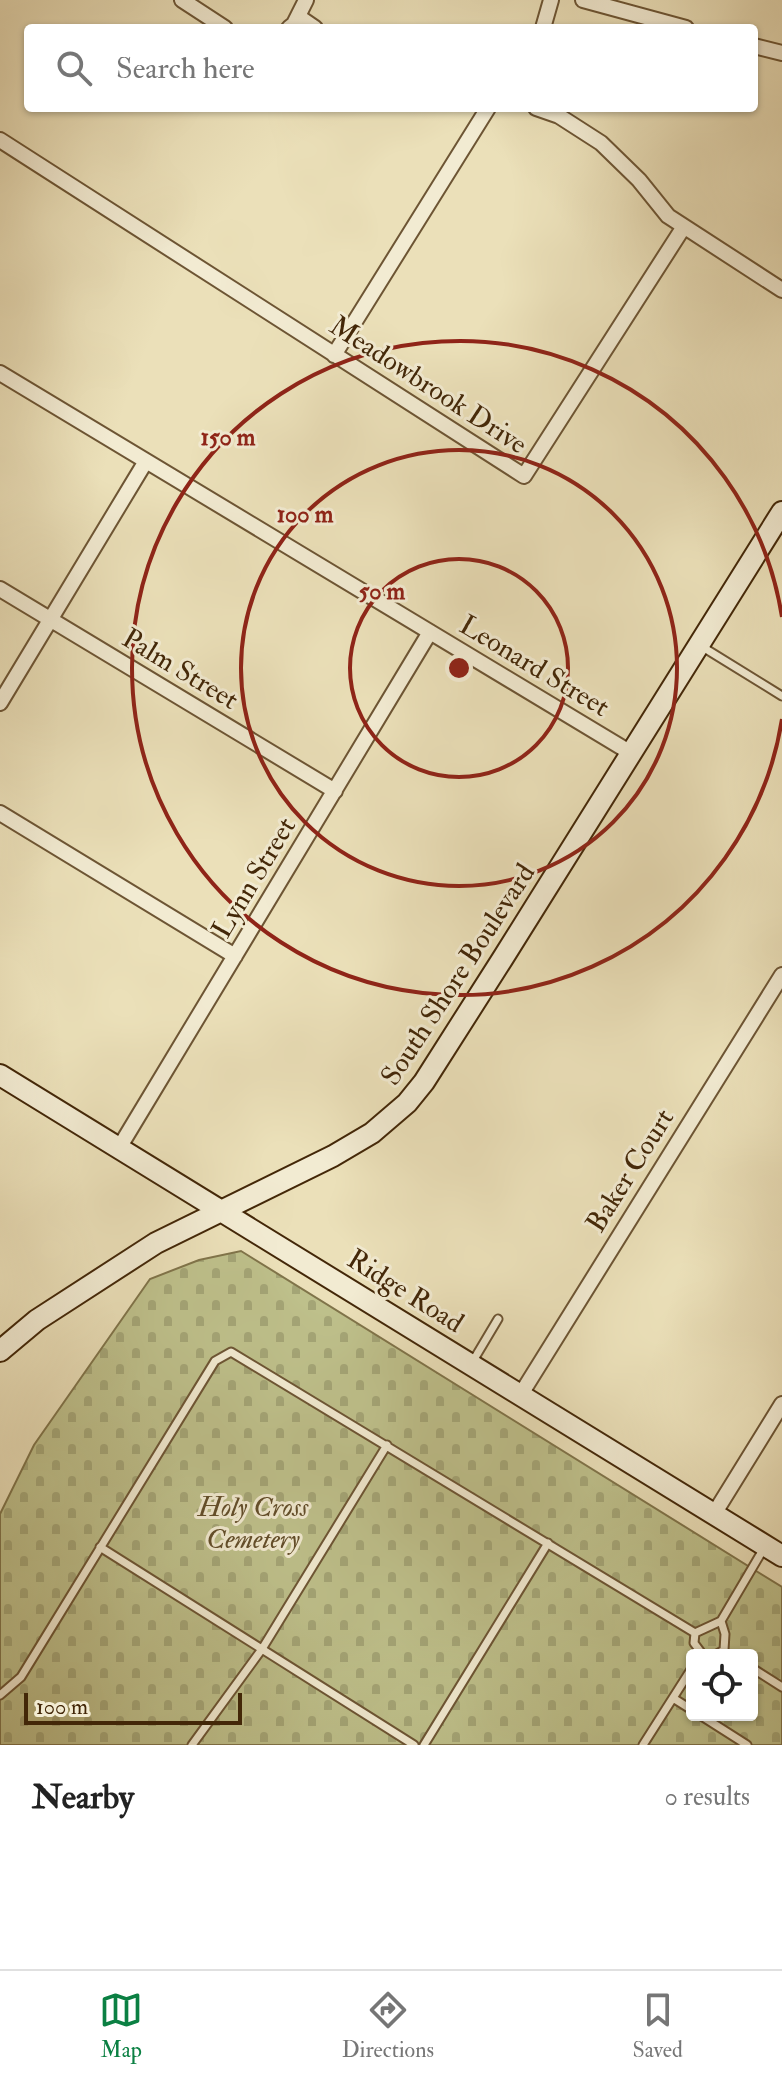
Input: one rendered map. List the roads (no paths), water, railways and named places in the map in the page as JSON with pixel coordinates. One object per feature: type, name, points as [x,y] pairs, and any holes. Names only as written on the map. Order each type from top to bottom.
[{"type":"street","points":[[294,22],[306,0]]},
{"type":"street","points":[[544,24],[551,0]]},
{"type":"street","points":[[583,0],[671,24]]},
{"type":"street","points":[[191,2],[220,24]]},
{"type":"street","points":[[758,47],[782,53]]},
{"type":"street","points":[[334,355],[486,112]]},
{"type":"street","points":[[548,112],[601,143],[639,180],[668,216],[683,228],[782,290]]},
{"type":"street","name":"Meadowbrook Drive","points":[[0,140],[524,476],[683,228]]},
{"type":"street","name":"Leonard Street","points":[[0,373],[631,753]]},
{"type":"street","points":[[0,703],[146,461]]},
{"type":"street","name":"South Shore Boulevard","points":[[0,1351],[37,1320],[156,1243],[333,1156],[372,1133],[407,1103],[424,1082],[503,958],[782,512]]},
{"type":"street","name":"Palm Street","points":[[0,589],[335,791]]},
{"type":"street","name":"Lynn Street","points":[[119,1148],[430,632]]},
{"type":"street","points":[[0,813],[235,956]]},
{"type":"street","name":"Baker Court","points":[[521,1394],[782,975]]},
{"type":"street","name":"Ridge Road","points":[[0,1075],[774,1551]]},
{"type":"street","points":[[714,1514],[782,1404]]},
{"type":"lane","points":[[699,644],[782,696]]},
{"type":"lane","points":[[472,1363],[498,1319]]},
{"type":"lane","points":[[0,1695],[21,1677],[215,1361],[231,1352],[695,1633]]},
{"type":"lane","points":[[192,1745],[262,1649],[387,1445]]},
{"type":"lane","points":[[424,1745],[548,1543]]},
{"type":"lane","points":[[100,1547],[414,1745]]},
{"type":"lane","points":[[695,1633],[721,1621],[774,1551]]},
{"type":"lane","points":[[721,1621],[727,1649]]},
{"type":"lane","points":[[695,1633],[694,1643],[698,1649]]},
{"type":"lane","points":[[758,1672],[782,1687]]},
{"type":"lane","points":[[643,1745],[686,1677]]},
{"type":"lane","points":[[673,1698],[686,1706]]},
{"type":"lane","points":[[709,1721],[747,1745]]},
{"type":"park label","name":"Holy Cross Cemetery","points":[[253,1522]]}]
